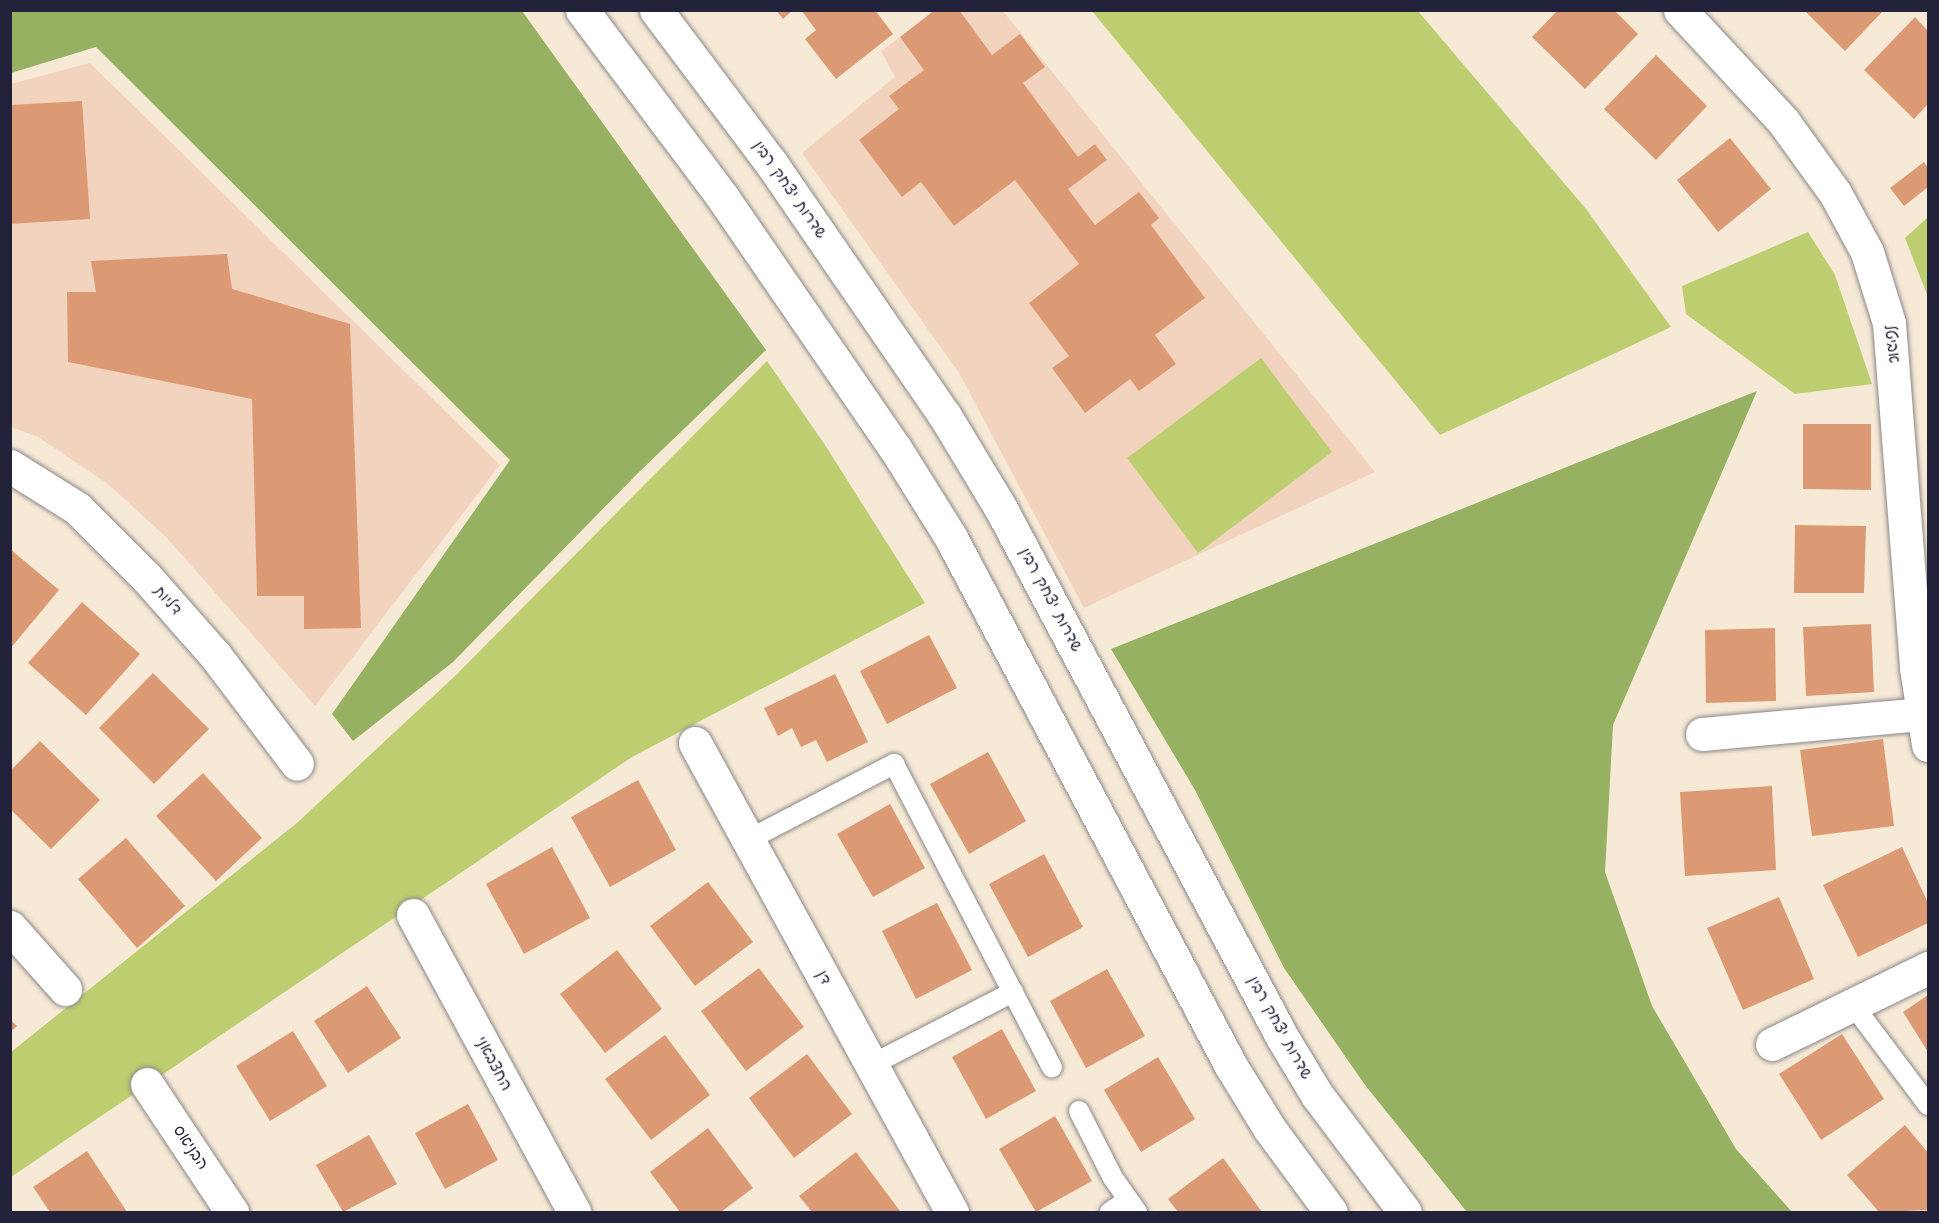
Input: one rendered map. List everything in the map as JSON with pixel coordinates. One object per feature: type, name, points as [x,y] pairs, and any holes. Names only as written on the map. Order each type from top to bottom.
[{"type":"main road","points":[[582,10],[723,198],[895,448],[950,536],[1231,1066],[1269,1128],[1331,1212]]},
{"type":"main road","name":"שדרות יצחק רבין","points":[[656,10],[771,163],[945,416],[1000,507],[1282,1037],[1317,1095],[1405,1212]]},
{"type":"main road","name":"אביטל","points":[[1680,10],[1783,120],[1835,193],[1867,252],[1889,323],[1916,668],[1926,730]]},
{"type":"main road","name":"דליות","points":[[10,466],[77,508],[147,578],[215,655],[297,764]]},
{"type":"main road","points":[[1702,734],[1926,730]]},
{"type":"main road","name":"דן","points":[[695,743],[952,1212]]},
{"type":"main road","name":"החצבאני","points":[[413,915],[574,1212]]},
{"type":"main road","points":[[10,927],[65,989]]},
{"type":"main road","points":[[1772,1044],[1929,968]]},
{"type":"main road","name":"הבניאס","points":[[147,1084],[232,1212]]},
{"type":"lane","points":[[748,840],[894,764],[1052,1067]]},
{"type":"lane","points":[[871,1065],[1013,992]]},
{"type":"lane","points":[[1853,1005],[1929,1105]]},
{"type":"lane","points":[[1078,1111],[1132,1206],[1110,1212]]},
{"type":"shaded area","points":[[935,11],[1003,11],[1375,472],[1084,608],[959,373],[802,153],[895,77],[881,51]]},
{"type":"shaded area","points":[[90,63],[500,465],[315,706],[167,538],[108,484],[38,437],[11,427],[10,84]]},
{"type":"green space","points":[[11,10],[522,11],[766,350],[638,473],[453,662],[353,741],[332,714],[510,460],[96,47],[11,73]]},
{"type":"green space","points":[[1092,11],[1418,11],[1586,209],[1671,327],[1440,435]]},
{"type":"green space","points":[[1928,217],[1928,297],[1905,238]]},
{"type":"green space","points":[[1808,232],[1835,275],[1872,384],[1795,394],[1686,314],[1682,286]]},
{"type":"green space","points":[[1261,358],[1332,452],[1198,553],[1127,458]]},
{"type":"green space","points":[[767,361],[825,445],[925,603],[632,757],[11,1177],[11,1052],[298,822],[456,675]]},
{"type":"green space","points":[[1757,391],[1613,725],[1605,872],[1652,1006],[1736,1149],[1792,1212],[1467,1212],[1365,1085],[1284,968],[1195,790],[1111,649]]},
{"type":"building","points":[[776,10],[793,10],[783,19]]},
{"type":"building","points":[[801,10],[875,10],[893,34],[836,79],[805,39],[816,30]]},
{"type":"building","points":[[935,10],[959,10],[992,55],[1020,34],[1045,67],[1023,83],[1078,157],[1095,144],[1107,160],[1068,189],[1095,225],[1139,192],[1159,218],[1151,225],[1205,298],[1155,335],[1176,364],[1139,391],[1130,379],[1085,413],[1052,368],[1069,356],[1029,303],[1079,264],[1015,180],[954,226],[921,182],[902,197],[859,140],[899,109],[889,96],[924,70],[900,37]]},
{"type":"building","points":[[1558,10],[1614,10],[1638,34],[1585,89],[1532,37]]},
{"type":"building","points":[[1804,10],[1884,10],[1845,51]]},
{"type":"building","points":[[1915,17],[1928,31],[1928,104],[1914,119],[1864,70]]},
{"type":"building","points":[[1656,55],[1707,106],[1656,160],[1604,109]]},
{"type":"building","points":[[82,101],[90,219],[10,224],[10,105]]},
{"type":"building","points":[[1730,138],[1771,189],[1718,232],[1677,180]]},
{"type":"building","points":[[1924,162],[1928,168],[1928,187],[1904,206],[1890,188]]},
{"type":"building","points":[[227,254],[232,289],[350,324],[361,628],[304,629],[304,596],[257,596],[252,399],[68,362],[67,292],[96,292],[91,261]]},
{"type":"building","points":[[1803,424],[1871,424],[1871,490],[1803,489]]},
{"type":"building","points":[[1795,525],[1866,526],[1864,593],[1794,593]]},
{"type":"building","points":[[10,549],[59,590],[10,649]]},
{"type":"building","points":[[82,602],[140,654],[86,715],[28,663]]},
{"type":"building","points":[[1871,624],[1874,692],[1806,696],[1803,627]]},
{"type":"building","points":[[1775,628],[1776,701],[1706,703],[1705,630]]},
{"type":"building","points":[[929,635],[957,688],[887,724],[860,671]]},
{"type":"building","points":[[153,673],[209,729],[154,784],[99,728]]},
{"type":"building","points":[[835,674],[868,742],[827,762],[816,740],[801,747],[792,728],[778,736],[764,708]]},
{"type":"building","points":[[1883,739],[1894,826],[1812,836],[1800,750]]},
{"type":"building","points":[[40,741],[100,800],[51,849],[10,809],[10,771]]},
{"type":"building","points":[[988,752],[1026,821],[969,854],[930,784]]},
{"type":"building","points":[[203,773],[262,838],[216,881],[156,816]]},
{"type":"building","points":[[638,780],[676,850],[610,887],[571,817]]},
{"type":"building","points":[[1772,786],[1776,870],[1685,876],[1680,792]]},
{"type":"building","points":[[890,804],[925,868],[873,897],[837,834]]},
{"type":"building","points":[[126,838],[185,906],[137,948],[78,879]]},
{"type":"building","points":[[552,847],[590,918],[524,954],[486,884]]},
{"type":"building","points":[[1902,847],[1928,903],[1928,923],[1858,957],[1823,885]]},
{"type":"building","points":[[1044,854],[1083,927],[1028,957],[989,884]]},
{"type":"building","points":[[708,882],[753,942],[695,986],[650,926]]},
{"type":"building","points":[[1779,897],[1814,979],[1743,1010],[1707,928]]},
{"type":"building","points":[[937,903],[972,970],[916,999],[882,931]]},
{"type":"building","points":[[617,950],[662,1009],[605,1053],[560,994]]},
{"type":"building","points":[[759,968],[804,1027],[746,1071],[701,1011]]},
{"type":"building","points":[[1107,969],[1145,1036],[1086,1068],[1050,1001]]},
{"type":"building","points":[[367,986],[401,1038],[348,1073],[314,1021]]},
{"type":"building","points":[[1928,995],[1928,1052],[1903,1012]]},
{"type":"building","points":[[10,1019],[17,1026],[10,1032]]},
{"type":"building","points":[[1002,1029],[1036,1091],[986,1119],[952,1057]]},
{"type":"building","points":[[293,1031],[327,1086],[270,1121],[236,1066]]},
{"type":"building","points":[[1842,1034],[1884,1099],[1821,1140],[1779,1074]]},
{"type":"building","points":[[665,1035],[710,1095],[651,1140],[605,1079]]},
{"type":"building","points":[[807,1054],[852,1114],[794,1158],[749,1098]]},
{"type":"building","points":[[1158,1057],[1195,1119],[1141,1152],[1104,1090]]},
{"type":"building","points":[[468,1104],[498,1160],[445,1189],[415,1133]]},
{"type":"building","points":[[1055,1116],[1092,1181],[1036,1212],[999,1149]]},
{"type":"building","points":[[1905,1125],[1928,1153],[1928,1210],[1879,1212],[1847,1175]]},
{"type":"building","points":[[708,1128],[753,1188],[721,1212],[680,1212],[650,1172]]},
{"type":"building","points":[[369,1135],[397,1184],[343,1212],[316,1165]]},
{"type":"building","points":[[87,1151],[127,1212],[50,1212],[33,1187]]},
{"type":"building","points":[[856,1152],[900,1211],[812,1212],[799,1196]]},
{"type":"building","points":[[1223,1158],[1262,1212],[1178,1212],[1168,1199]]}]
